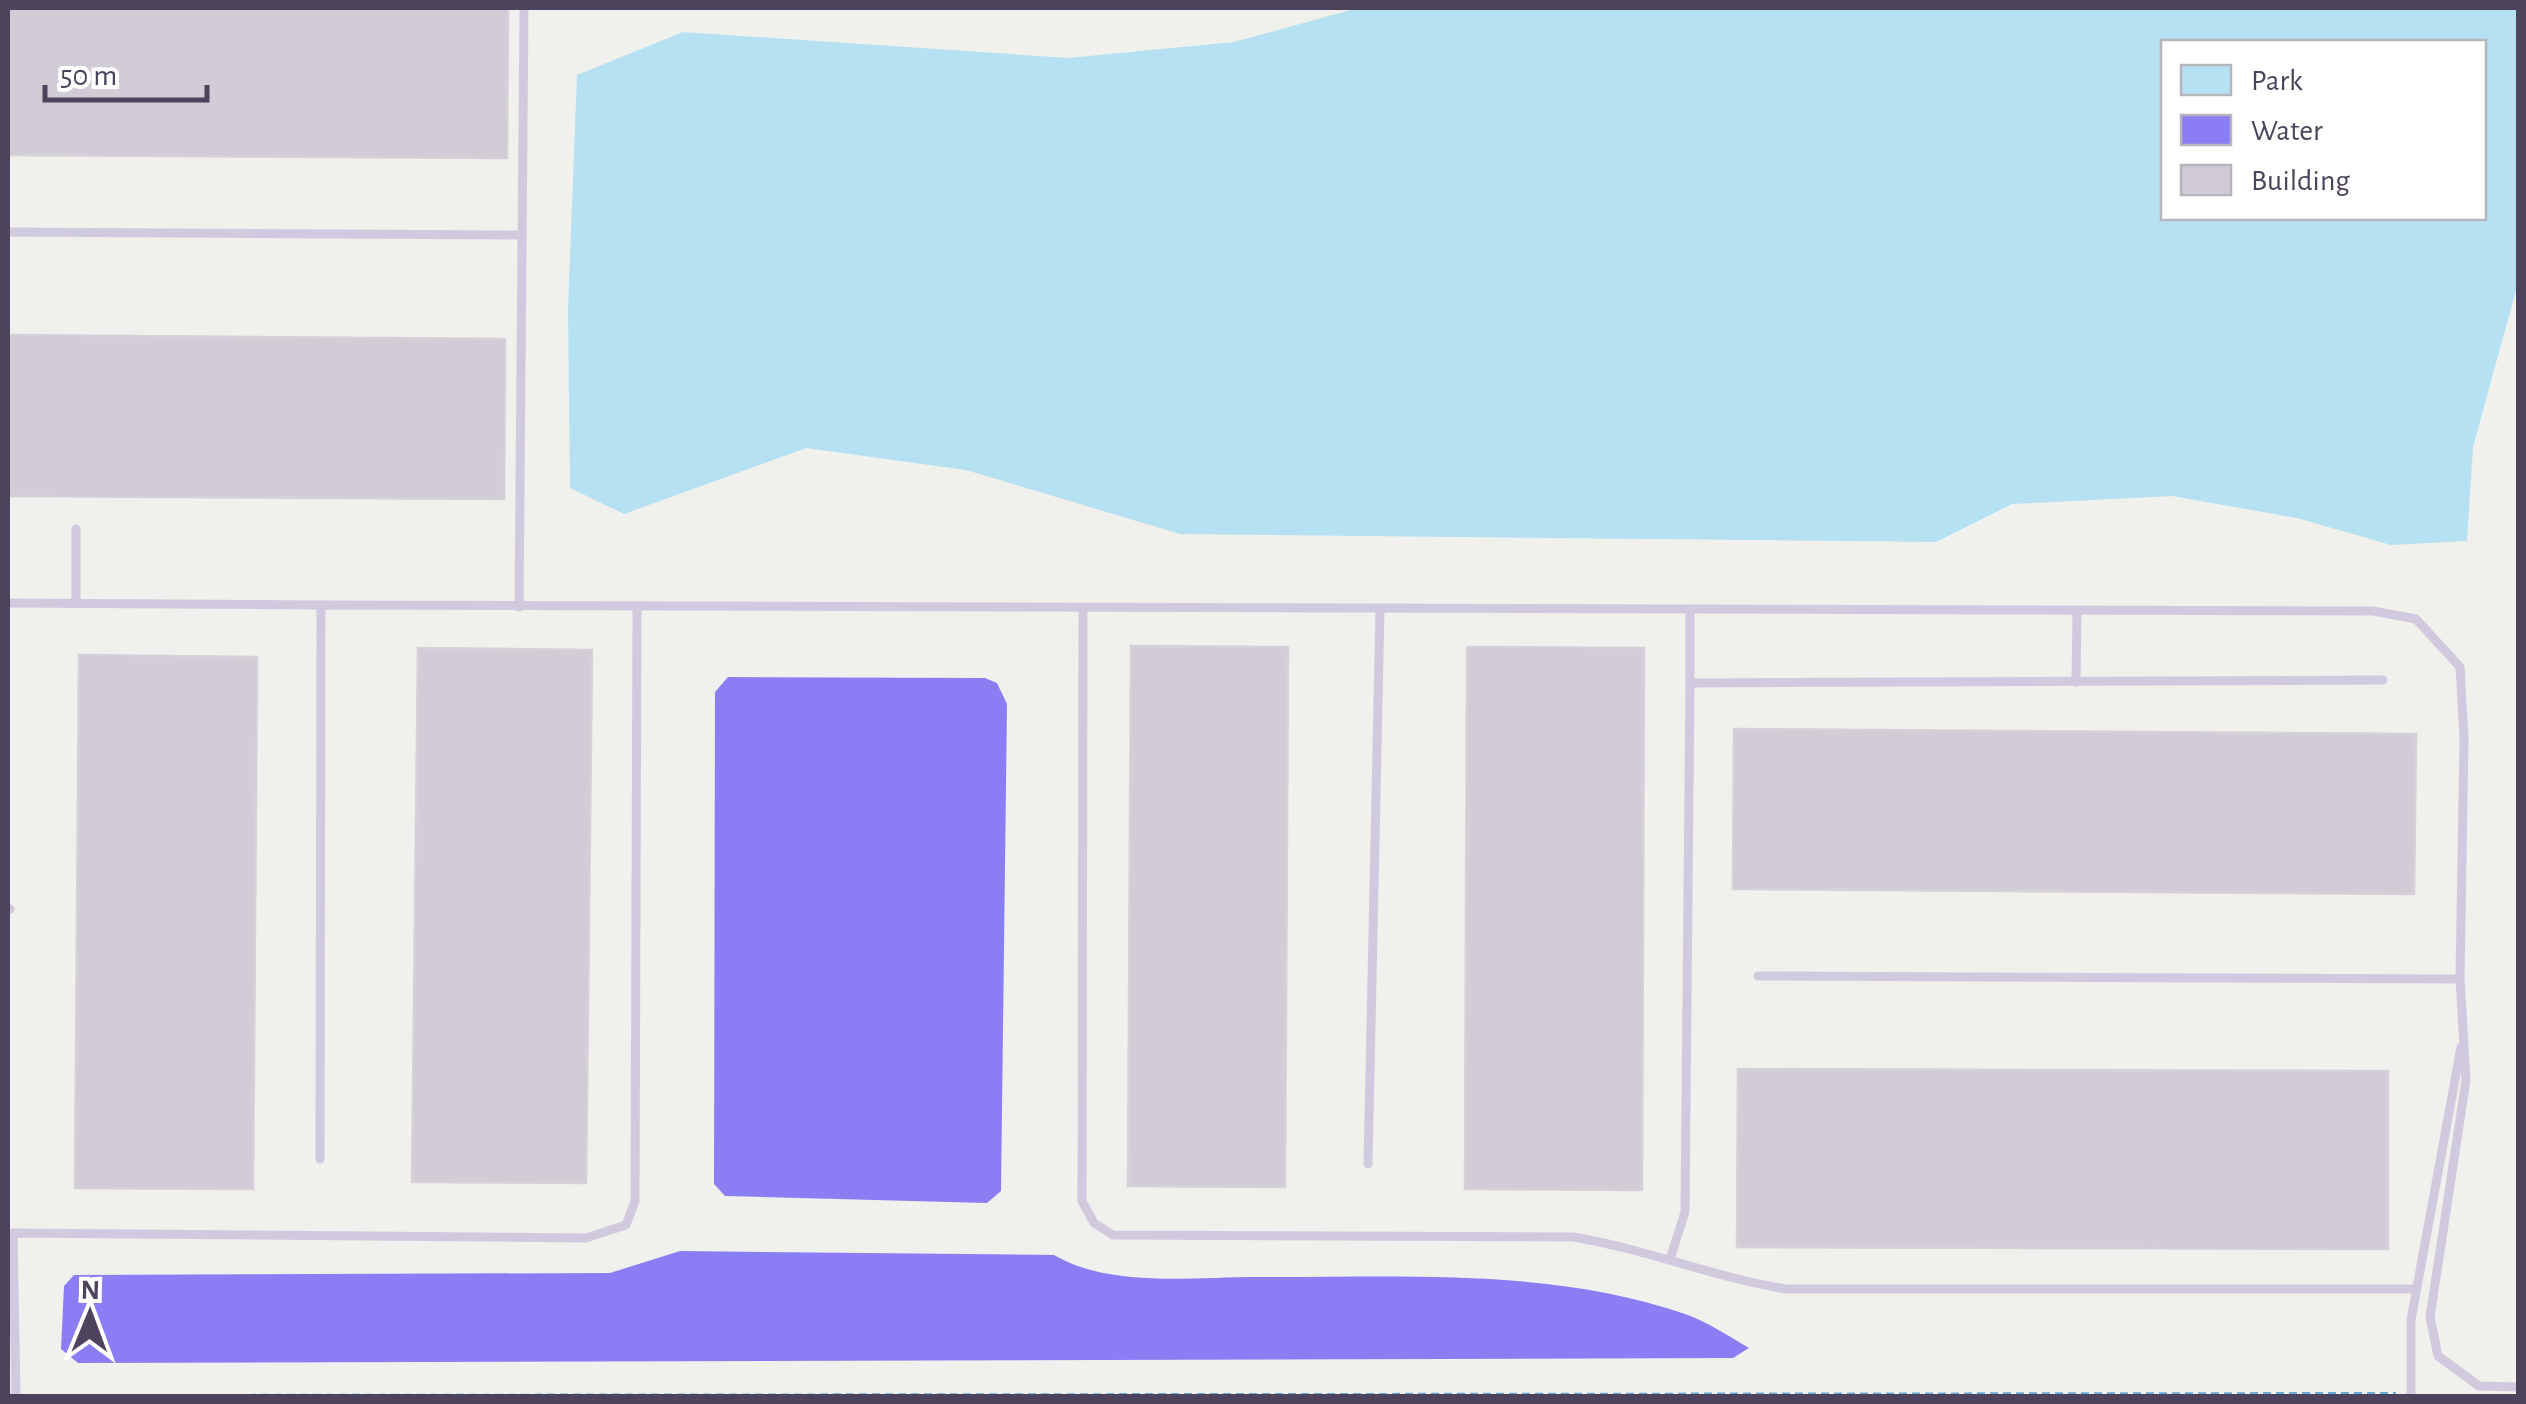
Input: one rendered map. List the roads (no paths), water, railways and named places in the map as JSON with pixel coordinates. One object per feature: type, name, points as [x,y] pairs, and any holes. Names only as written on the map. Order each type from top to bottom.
[{"type":"lane","points":[[518,607],[524,8]]},
{"type":"lane","points":[[8,232],[522,235]]},
{"type":"lane","points":[[76,530],[76,602]]},
{"type":"lane","points":[[8,602],[637,609],[2077,614],[2373,611],[2416,619],[2460,666],[2464,738],[2460,979],[2466,1080],[2430,1317],[2438,1356],[2479,1386],[2518,1387]]},
{"type":"lane","points":[[320,606],[320,1159]]},
{"type":"lane","points":[[16,1396],[10,1233],[586,1238],[626,1225],[635,1201],[637,609]]},
{"type":"lane","points":[[1083,609],[1082,1202],[1094,1222],[1113,1235],[1573,1238],[1670,1259],[1728,1280],[1786,1290],[2416,1289]]},
{"type":"lane","points":[[1368,1164],[1380,610]]},
{"type":"lane","points":[[1670,1259],[1685,1212],[1690,611]]},
{"type":"lane","points":[[2076,682],[2077,614]]},
{"type":"lane","points":[[1690,684],[2382,680]]},
{"type":"lane","points":[[1758,976],[2460,979]]},
{"type":"lane","points":[[2411,1396],[2411,1320],[2452,1080],[2463,1040]]},
{"type":"water","points":[[728,677],[985,678],[997,683],[1007,704],[1001,1191],[987,1203],[725,1196],[714,1184],[715,692]]},
{"type":"water","points":[[680,1251],[1054,1255],[1100,1272],[1152,1278],[1420,1277],[1529,1282],[1636,1300],[1688,1315],[1749,1348],[1733,1358],[78,1363],[61,1349],[64,1286],[74,1275],[610,1273]]}]
